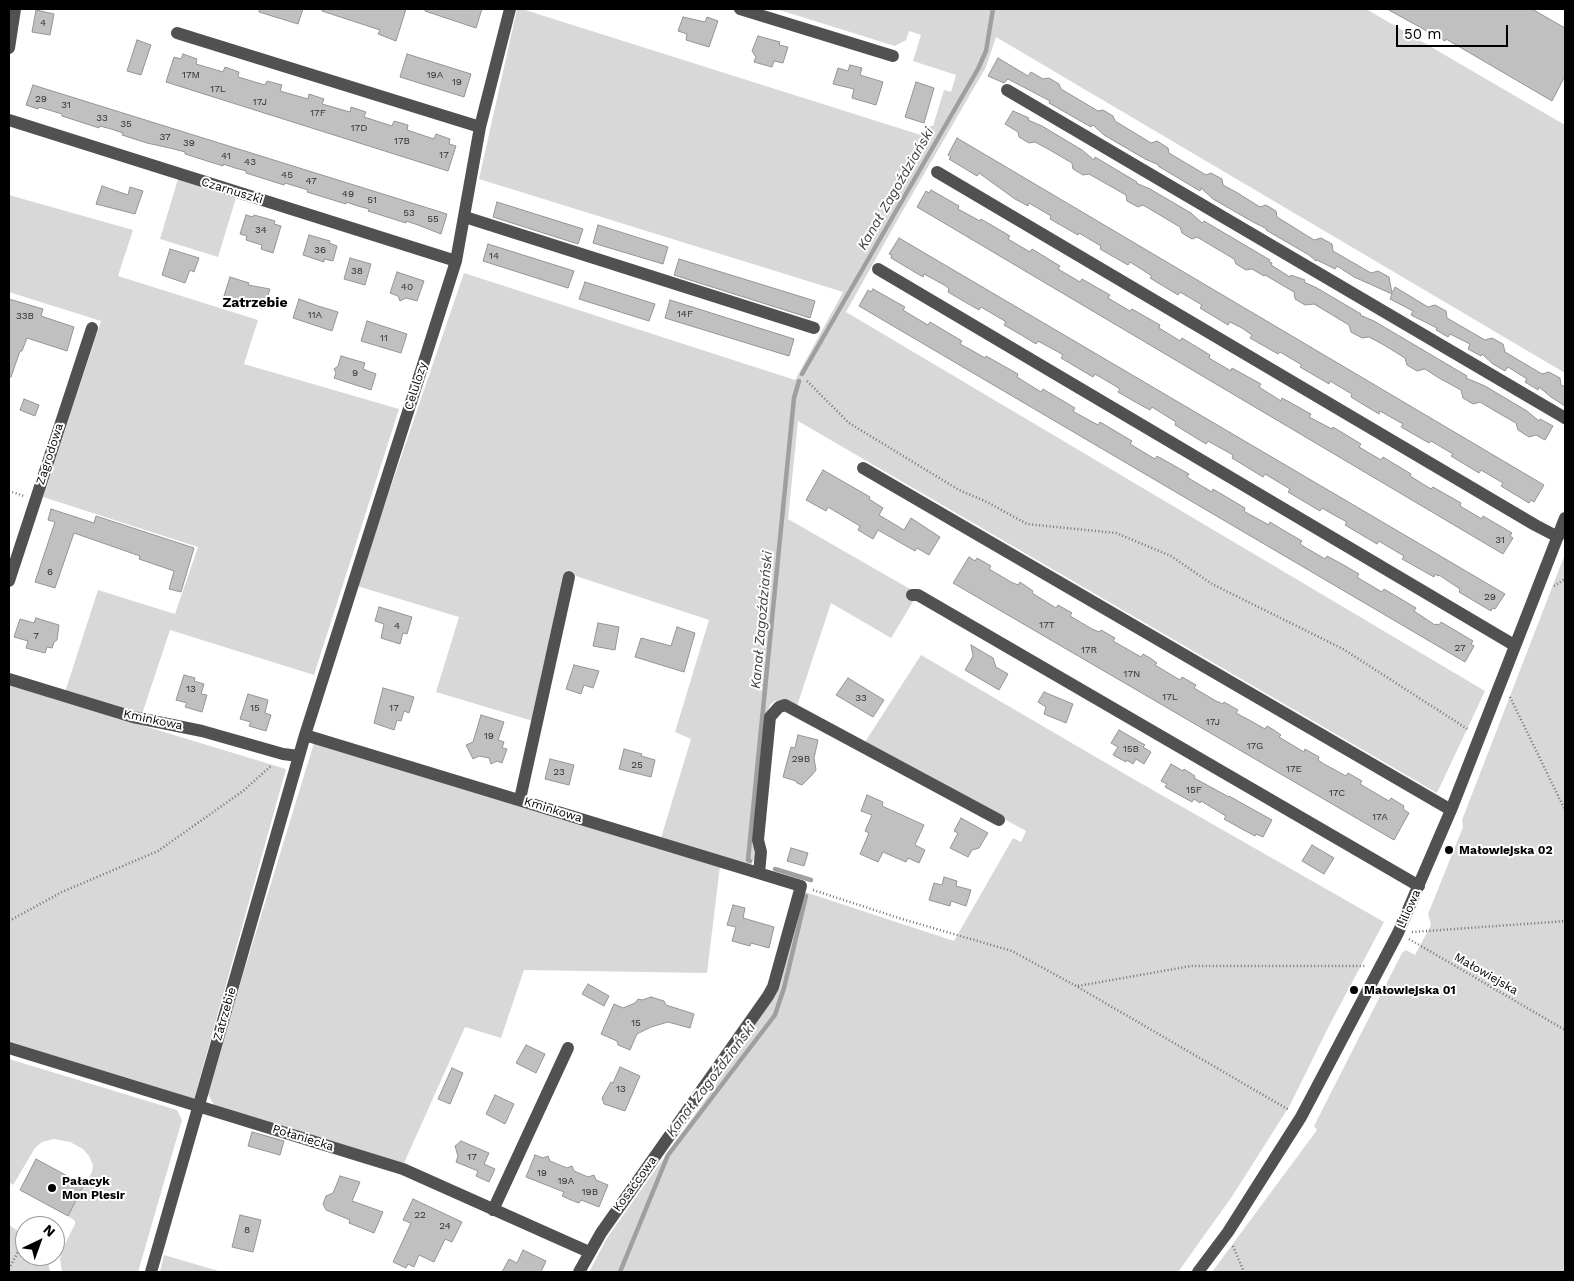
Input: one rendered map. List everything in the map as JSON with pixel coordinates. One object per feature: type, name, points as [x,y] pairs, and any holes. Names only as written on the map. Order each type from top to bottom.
[{"type":"street","points":[[9,48],[15,9]]},
{"type":"street","name":"Celulozy","points":[[299,756],[456,261],[480,128],[510,9]]},
{"type":"street","points":[[740,9],[893,56]]},
{"type":"street","points":[[177,33],[480,128]]},
{"type":"street","points":[[1007,90],[1565,418]]},
{"type":"street","name":"Czarnuszki","points":[[9,120],[456,261]]},
{"type":"street","points":[[937,172],[1535,525],[1558,536]]},
{"type":"street","points":[[464,217],[814,328]]},
{"type":"street","points":[[878,269],[1514,645]]},
{"type":"street","name":"Zagrodowa","points":[[9,581],[92,328]]},
{"type":"street","points":[[864,468],[1450,810]]},
{"type":"street","name":"Liliowa","points":[[1198,1272],[1228,1232],[1301,1117],[1398,933],[1450,810],[1565,518]]},
{"type":"street","points":[[520,800],[569,578]]},
{"type":"street","points":[[912,595],[918,595],[1419,886]]},
{"type":"street","name":"Kminkowa","points":[[9,679],[133,717],[202,731],[283,754],[299,756]]},
{"type":"street","points":[[758,873],[761,852],[758,840],[770,718],[778,707],[785,706],[999,820]]},
{"type":"street","name":"Kminkowa","points":[[305,735],[801,886]]},
{"type":"street","name":"Zatrzebie","points":[[151,1272],[299,756]]},
{"type":"street","name":"Kosaćcowa","points":[[580,1272],[601,1233],[768,996],[773,987],[801,886]]},
{"type":"street","name":"Połaniecka","points":[[9,1048],[403,1169],[590,1252]]},
{"type":"street","points":[[493,1210],[568,1048]]},
{"type":"path","points":[[807,381],[848,423],[959,490],[987,502],[1027,524],[1116,533],[1171,556],[1212,584],[1343,650],[1479,736]]},
{"type":"path","points":[[1501,679],[1565,810]]},
{"type":"path","points":[[9,921],[62,892],[158,851],[243,791],[283,754]]},
{"type":"path","points":[[801,886],[902,919],[1012,951],[1076,986],[1301,1117]]},
{"type":"path","points":[[1398,933],[1565,921]]},
{"type":"path","name":"Małowiejska","points":[[1398,933],[1565,1030]]},
{"type":"path","points":[[1076,986],[1191,966],[1381,965]]},
{"type":"path","points":[[9,1269],[15,1257]]},
{"type":"shaded area","points":[[517,9],[924,136],[926,128],[929,129],[930,126],[933,126],[944,90],[951,92],[956,75],[913,61],[921,35],[909,31],[906,40],[895,46],[776,9],[1366,9],[1565,125],[1565,373],[996,37],[986,67],[846,312],[1485,691],[1437,793],[798,421],[788,519],[910,589],[914,600],[891,638],[831,603],[797,706],[785,700],[775,701],[770,705],[768,711],[755,858],[751,865],[661,838],[691,739],[675,732],[709,620],[576,576],[573,572],[567,570],[533,721],[436,692],[459,617],[357,586],[464,273],[795,380],[843,292],[479,179]]},
{"type":"shaded area","points":[[178,179],[236,198],[218,257],[160,239]]},
{"type":"shaded area","points":[[9,195],[133,230],[118,276],[258,320],[244,364],[399,409],[314,675],[170,630],[142,714],[65,692],[98,590],[175,614],[198,547],[43,497],[101,321],[9,292]]},
{"type":"shaded area","points":[[1565,554],[1565,1272],[1212,1272],[1317,1130],[1314,1126],[1402,953],[1406,950],[1415,955],[1431,925],[1428,914],[1463,827],[1462,820]]},
{"type":"shaded area","points":[[921,655],[1384,922],[1290,1105],[1233,1195],[1178,1272],[589,1272],[607,1238],[722,1076],[774,996],[802,891],[954,941],[1013,838],[1021,842],[1026,831],[865,742]]},
{"type":"shaded area","points":[[9,685],[286,769],[194,1099],[9,1043]]},
{"type":"shaded area","points":[[314,743],[720,866],[707,973],[524,970],[501,1038],[465,1027],[404,1163],[215,1107],[207,1092]]},
{"type":"shaded area","points":[[9,1059],[177,1110],[182,1120],[138,1272],[62,1272],[61,1266],[65,1266],[65,1244],[75,1224],[75,1221],[68,1216],[92,1172],[93,1165],[83,1149],[70,1142],[54,1139],[42,1142],[35,1148],[13,1185],[9,1182]]},
{"type":"shaded area","points":[[9,1225],[15,1229],[15,1266],[49,1266],[50,1272],[9,1272]]},
{"type":"shaded area","points":[[164,1255],[222,1272],[160,1272]]},
{"type":"building","points":[[259,9],[303,9],[298,24],[259,12]]},
{"type":"building","points":[[322,9],[406,9],[396,41],[378,34],[380,30],[322,11]]},
{"type":"building","points":[[425,9],[482,9],[476,28],[425,11]]},
{"type":"building","points":[[1387,9],[1532,9],[1565,28],[1565,76],[1552,101],[1446,39],[1445,41]]},
{"type":"building","points":[[36,10],[54,14],[50,35],[32,32]]},
{"type":"building","points":[[683,17],[705,22],[707,17],[718,21],[709,47],[686,40],[687,34],[678,31]]},
{"type":"building","points":[[758,36],[780,42],[779,45],[788,47],[783,63],[774,61],[772,67],[754,62],[756,57],[752,51]]},
{"type":"building","points":[[137,40],[151,45],[141,75],[127,71]]},
{"type":"building","points":[[183,54],[197,59],[196,64],[223,72],[225,67],[239,72],[238,77],[265,85],[267,81],[282,85],[280,91],[308,99],[309,94],[324,99],[322,104],[350,112],[351,107],[366,112],[364,117],[392,126],[394,121],[408,125],[407,130],[434,139],[436,134],[450,139],[449,144],[456,146],[448,171],[166,82],[174,57],[181,59]]},
{"type":"building","points":[[407,54],[471,74],[464,97],[400,77]]},
{"type":"building","points":[[998,58],[1028,76],[1031,72],[1043,79],[1049,78],[1059,84],[1061,89],[1098,111],[1103,110],[1113,116],[1115,121],[1151,143],[1157,141],[1168,148],[1169,153],[1206,175],[1211,173],[1222,179],[1223,185],[1260,207],[1266,205],[1276,211],[1277,217],[1314,240],[1321,238],[1332,244],[1333,251],[1371,273],[1378,271],[1389,277],[1392,293],[1395,287],[1428,307],[1435,305],[1446,311],[1447,318],[1485,340],[1492,338],[1503,344],[1505,352],[1542,374],[1549,372],[1560,378],[1561,385],[1565,387],[1565,406],[1539,387],[1538,390],[1525,382],[1527,379],[1508,367],[1505,371],[1493,364],[1482,354],[1481,356],[1468,349],[1470,344],[1450,334],[1448,337],[1436,330],[1437,328],[1411,315],[1413,311],[1390,299],[1392,294],[1354,277],[1337,266],[1335,269],[1316,261],[1267,229],[1213,199],[1201,188],[1200,191],[1159,165],[1104,135],[1093,125],[1091,127],[1049,103],[1050,101],[1008,79],[1004,83],[988,76]]},
{"type":"building","points":[[850,65],[862,68],[860,75],[883,82],[876,105],[852,98],[854,89],[833,84],[838,68],[848,71]]},
{"type":"building","points":[[916,82],[934,88],[924,123],[905,117]]},
{"type":"building","points":[[33,85],[447,214],[441,234],[406,221],[406,223],[368,211],[369,209],[307,192],[308,190],[285,183],[284,185],[246,173],[246,171],[185,154],[185,152],[122,135],[123,133],[111,129],[100,126],[99,128],[62,116],[62,114],[26,105]]},
{"type":"building","points":[[1013,111],[1029,118],[1028,120],[1042,126],[1082,150],[1094,160],[1095,157],[1136,183],[1191,213],[1202,223],[1204,221],[1270,260],[1271,265],[1290,277],[1291,275],[1305,280],[1304,282],[1467,376],[1466,378],[1485,386],[1527,411],[1539,421],[1540,419],[1553,426],[1545,440],[1536,435],[1529,437],[1518,430],[1516,423],[1480,402],[1473,404],[1463,398],[1461,390],[1425,369],[1417,371],[1407,365],[1405,358],[1384,345],[1369,337],[1362,338],[1351,332],[1349,325],[1314,304],[1305,305],[1295,299],[1294,292],[1252,269],[1246,270],[1236,264],[1234,259],[1197,237],[1192,239],[1182,233],[1180,227],[1143,205],[1138,207],[1127,201],[1126,195],[1089,174],[1083,175],[1073,169],[1072,163],[1035,142],[1029,143],[1019,137],[1018,132],[1005,124]]},
{"type":"building","points":[[957,138],[1544,485],[1534,502],[1531,500],[1529,503],[1501,486],[1503,483],[1481,470],[1479,473],[1431,441],[1429,443],[1401,427],[1403,424],[1380,411],[1379,414],[1351,397],[1352,394],[1330,381],[1329,384],[1300,367],[1302,365],[1280,352],[1278,354],[1250,338],[1252,335],[1242,328],[1230,322],[1228,325],[1200,308],[1202,305],[1180,292],[1178,295],[1150,278],[1152,276],[1130,262],[1128,265],[1100,249],[1101,246],[1079,233],[1078,235],[1050,219],[1051,216],[1029,203],[1028,206],[1015,199],[979,173],[977,176],[949,159],[951,157],[948,155]]},
{"type":"building","points":[[102,186],[128,195],[130,187],[143,191],[135,214],[96,204]]},
{"type":"building","points":[[931,190],[959,206],[958,209],[980,221],[981,219],[1010,236],[1008,239],[1030,252],[1032,249],[1060,266],[1058,269],[1080,282],[1082,279],[1110,295],[1108,298],[1130,311],[1132,309],[1160,325],[1159,328],[1180,341],[1182,338],[1210,355],[1209,358],[1231,371],[1232,368],[1261,384],[1259,387],[1281,401],[1282,398],[1311,414],[1309,417],[1332,429],[1333,427],[1361,444],[1359,447],[1381,460],[1383,457],[1431,489],[1433,487],[1461,503],[1460,506],[1482,519],[1483,516],[1512,533],[1510,536],[1513,538],[1503,554],[917,207],[926,191],[929,193]]},
{"type":"building","points":[[497,202],[583,229],[578,244],[493,217]]},
{"type":"building","points":[[246,215],[253,217],[254,215],[275,221],[274,224],[281,226],[273,253],[261,249],[262,245],[246,240],[247,236],[240,234]]},
{"type":"building","points":[[598,225],[668,247],[663,264],[593,243]]},
{"type":"building","points":[[309,235],[330,241],[329,243],[337,246],[333,261],[324,259],[324,262],[303,255]]},
{"type":"building","points":[[899,238],[1505,594],[1495,609],[1492,608],[1491,611],[1459,592],[1460,589],[1439,575],[1435,574],[1434,577],[1402,559],[1404,556],[1379,541],[1377,544],[1345,525],[1347,522],[1322,508],[1320,511],[1288,492],[1290,489],[1265,474],[1263,477],[1232,458],[1233,455],[1208,441],[1206,444],[1175,425],[1176,422],[1152,407],[1150,410],[1137,403],[1118,392],[1120,389],[1117,387],[1095,374],[1093,377],[1061,358],[1063,355],[1060,353],[1038,341],[1036,344],[1004,325],[1006,322],[981,307],[979,310],[948,292],[949,289],[946,286],[924,274],[923,277],[891,258],[892,255],[889,254]]},
{"type":"building","points":[[488,244],[574,271],[568,288],[483,261]]},
{"type":"building","points":[[170,249],[199,258],[194,272],[190,270],[185,283],[162,275]]},
{"type":"building","points":[[350,258],[371,264],[365,285],[344,279]]},
{"type":"building","points":[[679,259],[815,301],[810,318],[674,275]]},
{"type":"building","points":[[397,272],[424,281],[417,301],[406,298],[400,301],[398,296],[390,293]]},
{"type":"building","points":[[230,277],[249,283],[248,285],[270,289],[263,309],[224,296]]},
{"type":"building","points":[[585,282],[655,304],[649,321],[579,299]]},
{"type":"building","points":[[873,289],[905,307],[903,310],[916,318],[928,325],[930,322],[962,341],[960,344],[1018,374],[1017,377],[1041,392],[1043,389],[1075,408],[1073,411],[1076,413],[1098,425],[1100,422],[1132,441],[1130,444],[1155,459],[1157,456],[1189,474],[1187,477],[1212,492],[1213,489],[1245,508],[1244,511],[1247,513],[1269,525],[1270,522],[1302,541],[1300,544],[1325,559],[1327,556],[1359,574],[1357,577],[1382,592],[1384,589],[1406,602],[1416,608],[1414,611],[1435,625],[1439,625],[1441,622],[1473,641],[1471,644],[1474,646],[1465,662],[859,306],[868,290],[871,292]]},
{"type":"building","points":[[9,299],[43,309],[41,316],[74,327],[67,351],[27,338],[22,351],[20,351],[11,377],[9,377]]},
{"type":"building","points":[[299,299],[338,312],[332,331],[293,318]]},
{"type":"building","points":[[670,300],[794,339],[789,356],[665,318]]},
{"type":"building","points":[[367,321],[407,334],[401,353],[361,341]]},
{"type":"building","points":[[341,356],[365,363],[363,369],[376,374],[371,390],[334,378],[336,373],[334,369],[338,366]]},
{"type":"building","points":[[24,399],[39,405],[35,416],[20,410]]},
{"type":"building","points":[[823,470],[870,497],[869,499],[883,508],[879,515],[904,530],[911,518],[940,537],[929,555],[917,548],[915,551],[878,530],[873,539],[858,530],[860,526],[828,507],[826,511],[806,500]]},
{"type":"building","points":[[51,509],[94,523],[96,516],[194,548],[181,592],[169,589],[174,571],[139,559],[140,556],[74,533],[55,588],[35,582],[55,522],[48,520]]},
{"type":"building","points":[[969,557],[975,561],[977,558],[991,566],[989,569],[1011,582],[1018,585],[1020,582],[1033,591],[1032,593],[1056,608],[1058,605],[1072,613],[1070,616],[1092,629],[1099,632],[1101,630],[1115,638],[1113,641],[1141,657],[1143,654],[1157,663],[1155,665],[1180,680],[1182,677],[1196,685],[1194,688],[1216,701],[1223,704],[1224,702],[1238,710],[1236,713],[1265,729],[1267,726],[1281,735],[1279,737],[1304,752],[1305,749],[1319,757],[1318,760],[1324,764],[1346,776],[1348,773],[1362,781],[1360,784],[1382,797],[1389,801],[1391,798],[1404,806],[1403,809],[1409,813],[1394,840],[953,583]]},
{"type":"building","points":[[379,607],[412,617],[407,634],[403,633],[400,644],[381,638],[384,624],[375,621]]},
{"type":"building","points":[[36,618],[59,625],[57,640],[52,648],[47,647],[45,653],[26,648],[28,641],[14,637],[20,619],[34,623]]},
{"type":"building","points":[[598,623],[619,627],[615,650],[593,646]]},
{"type":"building","points":[[677,627],[695,633],[684,672],[635,657],[641,638],[671,646]]},
{"type":"building","points":[[971,645],[993,658],[996,667],[1008,674],[999,690],[965,670],[973,656]]},
{"type":"building","points":[[574,665],[599,671],[593,688],[584,685],[581,694],[566,689]]},
{"type":"building","points":[[184,675],[195,678],[194,681],[204,684],[201,694],[207,695],[202,712],[185,707],[187,703],[176,700]]},
{"type":"building","points":[[848,678],[884,700],[873,717],[836,695]]},
{"type":"building","points":[[383,688],[414,697],[409,713],[404,711],[401,721],[397,720],[394,730],[374,723]]},
{"type":"building","points":[[1044,692],[1073,704],[1066,723],[1044,714],[1046,707],[1038,702]]},
{"type":"building","points":[[248,694],[268,700],[265,713],[271,715],[266,731],[249,726],[251,722],[240,719]]},
{"type":"building","points":[[481,715],[504,722],[498,740],[504,742],[502,748],[507,749],[502,763],[497,761],[491,764],[489,758],[479,756],[473,759],[466,745],[473,742]]},
{"type":"building","points":[[1119,730],[1145,745],[1143,747],[1151,752],[1144,764],[1136,759],[1133,764],[1127,760],[1126,762],[1113,755],[1118,747],[1111,743]]},
{"type":"building","points":[[798,735],[818,740],[814,758],[816,770],[802,785],[783,777],[791,747],[795,748]]},
{"type":"building","points":[[624,749],[655,760],[651,777],[619,769]]},
{"type":"building","points":[[550,759],[574,765],[569,785],[545,779]]},
{"type":"building","points":[[1171,764],[1183,771],[1184,769],[1195,776],[1194,778],[1272,820],[1263,837],[1256,834],[1255,836],[1224,819],[1226,816],[1201,801],[1200,803],[1194,799],[1192,802],[1165,787],[1167,784],[1161,781]]},
{"type":"building","points":[[867,795],[883,802],[882,806],[924,825],[915,845],[925,850],[919,863],[908,858],[906,862],[883,852],[878,862],[860,854],[869,833],[865,831],[872,815],[861,811]]},
{"type":"building","points":[[961,818],[988,833],[979,848],[972,850],[968,857],[950,848],[958,833],[954,831]]},
{"type":"building","points":[[1312,845],[1334,858],[1324,874],[1302,861]]},
{"type":"building","points":[[791,848],[808,853],[804,866],[787,861]]},
{"type":"building","points":[[944,877],[957,881],[956,886],[971,890],[966,906],[951,901],[950,906],[929,900],[934,883],[942,885]]},
{"type":"building","points":[[733,905],[745,908],[743,918],[774,927],[769,948],[751,943],[750,946],[732,941],[736,927],[727,925]]},
{"type":"building","points":[[588,984],[609,996],[604,1006],[582,994]]},
{"type":"building","points":[[651,997],[664,1001],[666,1005],[694,1014],[690,1028],[668,1022],[651,1027],[637,1034],[630,1050],[618,1045],[617,1041],[601,1034],[614,1004],[623,1008],[635,1003],[638,999],[642,1000]]},
{"type":"building","points":[[526,1045],[545,1054],[536,1073],[516,1063]]},
{"type":"building","points":[[620,1067],[640,1076],[625,1111],[604,1104],[602,1098],[611,1082],[613,1083]]},
{"type":"building","points":[[452,1068],[463,1073],[450,1104],[438,1099]]},
{"type":"building","points":[[495,1095],[514,1104],[505,1124],[486,1114]]},
{"type":"building","points":[[252,1132],[284,1141],[280,1155],[248,1146]]},
{"type":"building","points":[[461,1141],[489,1153],[484,1164],[495,1169],[489,1182],[476,1176],[478,1171],[456,1162],[458,1156],[455,1146]]},
{"type":"building","points":[[535,1155],[543,1158],[548,1156],[550,1161],[567,1168],[572,1166],[574,1171],[588,1177],[594,1175],[596,1180],[608,1185],[599,1207],[581,1200],[579,1203],[571,1200],[562,1196],[564,1192],[526,1177]]},
{"type":"building","name":"Pałacyk Mon Plesir","points":[[36,1159],[84,1185],[68,1216],[20,1190]]},
{"type":"building","points":[[340,1176],[360,1182],[352,1201],[383,1212],[374,1233],[349,1223],[350,1220],[326,1210],[323,1204],[326,1196],[333,1193]]},
{"type":"building","points":[[413,1199],[462,1222],[452,1242],[445,1239],[434,1262],[419,1255],[414,1267],[408,1264],[406,1268],[393,1262],[411,1223],[403,1220]]},
{"type":"building","points":[[240,1215],[261,1220],[253,1252],[232,1247]]},
{"type":"building","points":[[523,1250],[546,1261],[541,1272],[502,1272],[509,1259],[517,1263]]},
{"type":"waterway","name":"Kanał Zagoździański","points":[[802,374],[978,69],[986,51],[993,9]]},
{"type":"waterway","name":"Kanał Zagoździański","points":[[750,861],[748,860],[794,398],[799,381]]},
{"type":"waterway","name":"Kanał Zagoździański","points":[[775,869],[811,880]]},
{"type":"waterway","name":"Kanał Zagoździański","points":[[620,1272],[668,1155],[775,1015],[784,988],[806,896]]},
{"type":"place","name":"Małowiejska 02","points":[[1449,850]]},
{"type":"place","name":"Małowiejska 01","points":[[1354,990]]},
{"type":"place","name":"Pałacyk Mon Plesir","points":[[52,1188]]},
{"type":"district","name":"Zatrzebie","points":[[255,303]]}]
